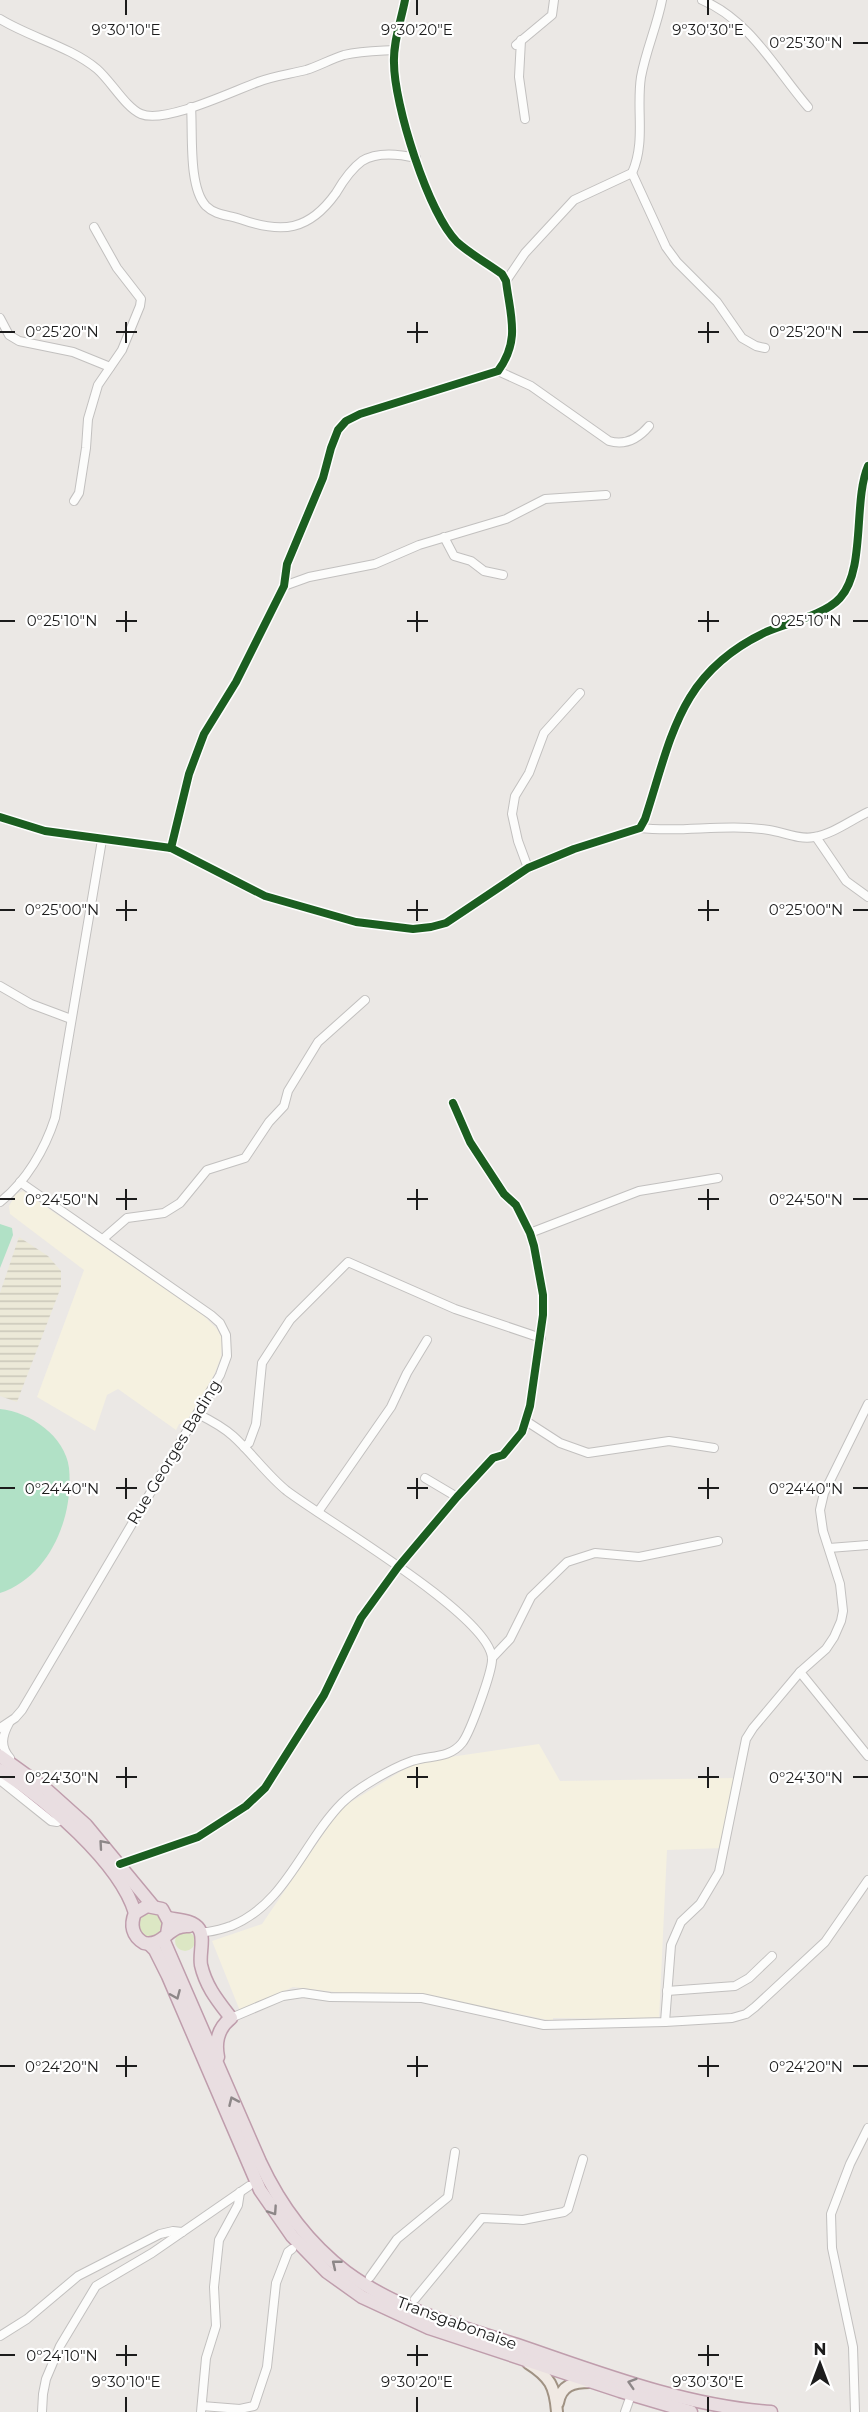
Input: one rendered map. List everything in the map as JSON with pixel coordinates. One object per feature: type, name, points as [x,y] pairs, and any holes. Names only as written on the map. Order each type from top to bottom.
[{"type":"highway","points":[[0,1756],[33,1778],[86,1825],[120,1864],[146,1900],[162,1910],[168,1918],[170,1926],[165,1936]]},
{"type":"highway","points":[[0,1770],[43,1801],[107,1866],[125,1891],[135,1913]]},
{"type":"highway","points":[[153,1906],[143,1907],[135,1913],[132,1923],[134,1933],[140,1940],[149,1944],[183,1926],[200,1932]]},
{"type":"highway","points":[[168,1918],[191,1923],[200,1932],[202,1968],[212,1994],[231,2018],[222,2026],[216,2043],[222,2077]]},
{"type":"highway","name":"Transgabonaise","points":[[165,1936],[222,2077],[262,2168],[282,2204],[323,2253],[388,2298],[425,2314],[664,2393],[733,2408],[771,2412]]},
{"type":"highway","name":"Transgabonaise","points":[[149,1944],[155,1950],[168,1977],[250,2170],[271,2208],[302,2248],[340,2282],[371,2302],[429,2328],[631,2395],[691,2412]]},
{"type":"main road","points":[[523,2360],[549,2379],[554,2390],[557,2409]]},
{"type":"main road","points":[[557,2409],[559,2396],[565,2387],[574,2383],[592,2382]]},
{"type":"street","points":[[171,848],[189,774],[204,734],[236,682],[284,586],[287,564],[323,478],[335,438],[342,425],[360,414],[498,370],[513,342],[506,280],[502,274],[457,241],[448,230],[432,199],[416,158],[397,91],[394,50],[405,0]]},
{"type":"street","points":[[525,119],[519,77],[518,42],[552,15],[555,7],[554,0]]},
{"type":"street","points":[[662,0],[642,75],[639,152],[632,173],[666,247],[677,262],[717,302],[742,338],[765,348]]},
{"type":"street","points":[[702,0],[732,17],[755,39],[808,107]]},
{"type":"street","points":[[0,19],[83,59],[114,86],[129,106],[141,115],[153,116],[191,107],[259,81],[308,69],[343,56],[365,51],[394,50]]},
{"type":"street","points":[[191,107],[197,191],[206,206],[218,214],[236,217],[263,227],[292,226],[308,221],[322,210],[346,177],[363,160],[385,154],[416,158]]},
{"type":"street","points":[[506,280],[525,253],[574,200],[632,173]]},
{"type":"street","points":[[74,501],[81,482],[88,419],[98,386],[122,350],[141,299],[117,268],[94,226]]},
{"type":"street","points":[[0,318],[9,335],[19,341],[73,352],[110,367]]},
{"type":"street","points":[[498,370],[531,386],[609,441],[633,440],[650,426]]},
{"type":"street","points":[[640,828],[679,714],[702,678],[741,646],[829,607],[840,598],[847,587],[855,558],[863,482],[868,466]]},
{"type":"street","points":[[284,586],[309,578],[375,564],[444,537],[506,519],[545,499],[606,495]]},
{"type":"street","points":[[444,537],[454,556],[471,561],[484,571],[503,574]]},
{"type":"street","points":[[528,868],[518,841],[512,814],[515,796],[529,774],[544,733],[580,693]]},
{"type":"street","points":[[0,817],[38,829],[102,840],[148,843],[171,848],[265,896],[340,918],[390,927],[430,927],[446,923],[528,868],[574,849],[640,828],[662,830],[723,826],[816,837],[868,812]]},
{"type":"street","points":[[816,837],[846,881],[868,897]]},
{"type":"street","points":[[0,1202],[20,1182],[37,1156],[55,1118],[102,840]]},
{"type":"street","points":[[0,986],[31,1004],[71,1019]]},
{"type":"street","points":[[104,1238],[127,1218],[164,1213],[180,1203],[207,1170],[244,1158],[268,1122],[284,1106],[288,1091],[318,1042],[365,1000]]},
{"type":"street","points":[[120,1864],[198,1837],[246,1806],[266,1788],[324,1695],[362,1618],[398,1567],[457,1497],[493,1458],[503,1455],[522,1432],[541,1338],[543,1295],[530,1233],[516,1205],[504,1194],[470,1142],[453,1103]]},
{"type":"street","points":[[530,1233],[639,1191],[718,1178]]},
{"type":"street","name":"Rue Georges Bading","points":[[10,1722],[22,1710],[139,1509],[198,1414],[226,1361],[227,1347],[224,1329],[211,1315],[104,1238],[20,1182]]},
{"type":"street","points":[[244,1447],[249,1443],[256,1424],[262,1363],[290,1320],[348,1262],[454,1308],[541,1338]]},
{"type":"street","points":[[318,1512],[391,1407],[407,1373],[427,1340]]},
{"type":"street","points":[[665,2022],[671,1945],[681,1922],[700,1905],[719,1872],[746,1739],[800,1672],[826,1648],[841,1622],[843,1611],[840,1584],[820,1518],[822,1501],[868,1404]]},
{"type":"street","points":[[198,1414],[227,1431],[280,1485],[398,1567],[475,1628],[485,1641],[492,1658],[490,1673],[468,1732],[457,1748],[447,1754],[405,1764],[349,1797],[264,1904],[237,1923],[212,1932],[200,1932]]},
{"type":"street","points":[[526,1421],[560,1443],[588,1453],[669,1441],[714,1448]]},
{"type":"street","points":[[425,1478],[457,1497]]},
{"type":"street","points":[[492,1658],[510,1640],[531,1597],[567,1562],[595,1553],[639,1557],[718,1541]]},
{"type":"street","points":[[829,1548],[868,1545]]},
{"type":"street","points":[[800,1672],[868,1756]]},
{"type":"street","points":[[0,1728],[10,1722]]},
{"type":"street","points":[[10,1722],[3,1736],[4,1750],[33,1778]]},
{"type":"street","points":[[0,1780],[51,1821],[57,1822],[62,1819]]},
{"type":"street","points":[[231,2018],[283,1996],[303,1994],[422,1998],[544,2025],[732,2018],[747,2014],[825,1942],[868,1880]]},
{"type":"street","points":[[667,1991],[735,1986],[749,1978],[772,1956]]},
{"type":"street","points":[[855,2412],[853,2347],[832,2248],[831,2214],[850,2164],[868,2128]]},
{"type":"street","points":[[370,2277],[398,2239],[448,2197],[455,2152]]},
{"type":"street","points":[[415,2299],[482,2218],[523,2220],[564,2212],[568,2208],[583,2159]]},
{"type":"street","points":[[42,2412],[46,2379],[60,2346],[96,2286],[182,2232],[249,2186]]},
{"type":"street","points":[[240,2192],[238,2205],[219,2240],[214,2287],[216,2326],[206,2358],[202,2409],[240,2409],[254,2406],[267,2367],[276,2283],[288,2252],[292,2249]]},
{"type":"street","points":[[0,2336],[27,2319],[78,2276],[160,2234],[173,2231],[182,2232]]},
{"type":"street","points":[[625,2412],[631,2395]]},
{"type":"shaded area","points":[[23,1191],[203,1315],[217,1329],[222,1338],[221,1357],[188,1423],[179,1424],[176,1430],[118,1389],[107,1395],[95,1431],[37,1397],[84,1270],[10,1214],[9,1206],[16,1194]]},
{"type":"shaded area","points":[[19,1237],[48,1256],[61,1271],[61,1287],[17,1402],[0,1396],[0,1293]]},
{"type":"shaded area","points":[[539,1744],[560,1781],[736,1778],[724,1848],[667,1850],[659,2019],[553,2018],[553,2021],[415,1993],[343,1993],[293,1987],[240,2011],[212,1941],[262,1924],[341,1808],[416,1762]]},
{"type":"green space","points":[[0,1224],[12,1228],[13,1235],[0,1268]]},
{"type":"green space","points":[[0,1409],[23,1415],[53,1436],[66,1456],[69,1468],[69,1487],[62,1525],[45,1560],[17,1585],[0,1593]]},
{"type":"green space","points":[[151,1913],[160,1916],[163,1925],[160,1934],[151,1937],[142,1934],[139,1925],[142,1916]]},
{"type":"green space","points":[[185,1931],[192,1934],[195,1941],[192,1948],[185,1951],[178,1948],[175,1941],[178,1934]]},
{"type":"cycle path","points":[[171,848],[189,774],[204,734],[236,682],[284,586],[287,564],[323,478],[338,430],[346,421],[360,414],[498,371],[510,349],[512,327],[506,281],[502,274],[457,242],[446,228],[424,183],[406,130],[394,63],[396,39],[405,0]]},
{"type":"cycle path","points":[[0,817],[45,831],[171,848],[265,896],[356,922],[413,929],[446,923],[528,868],[574,849],[640,828],[645,819],[672,734],[683,710],[697,687],[714,667],[737,648],[766,632],[825,609],[840,598],[848,586],[856,553],[861,497],[868,466]]},
{"type":"cycle path","points":[[120,1864],[198,1837],[246,1806],[265,1788],[324,1695],[361,1618],[398,1567],[457,1497],[493,1458],[503,1455],[522,1432],[530,1406],[543,1315],[543,1295],[534,1246],[516,1205],[504,1194],[470,1142],[453,1103]]}]
